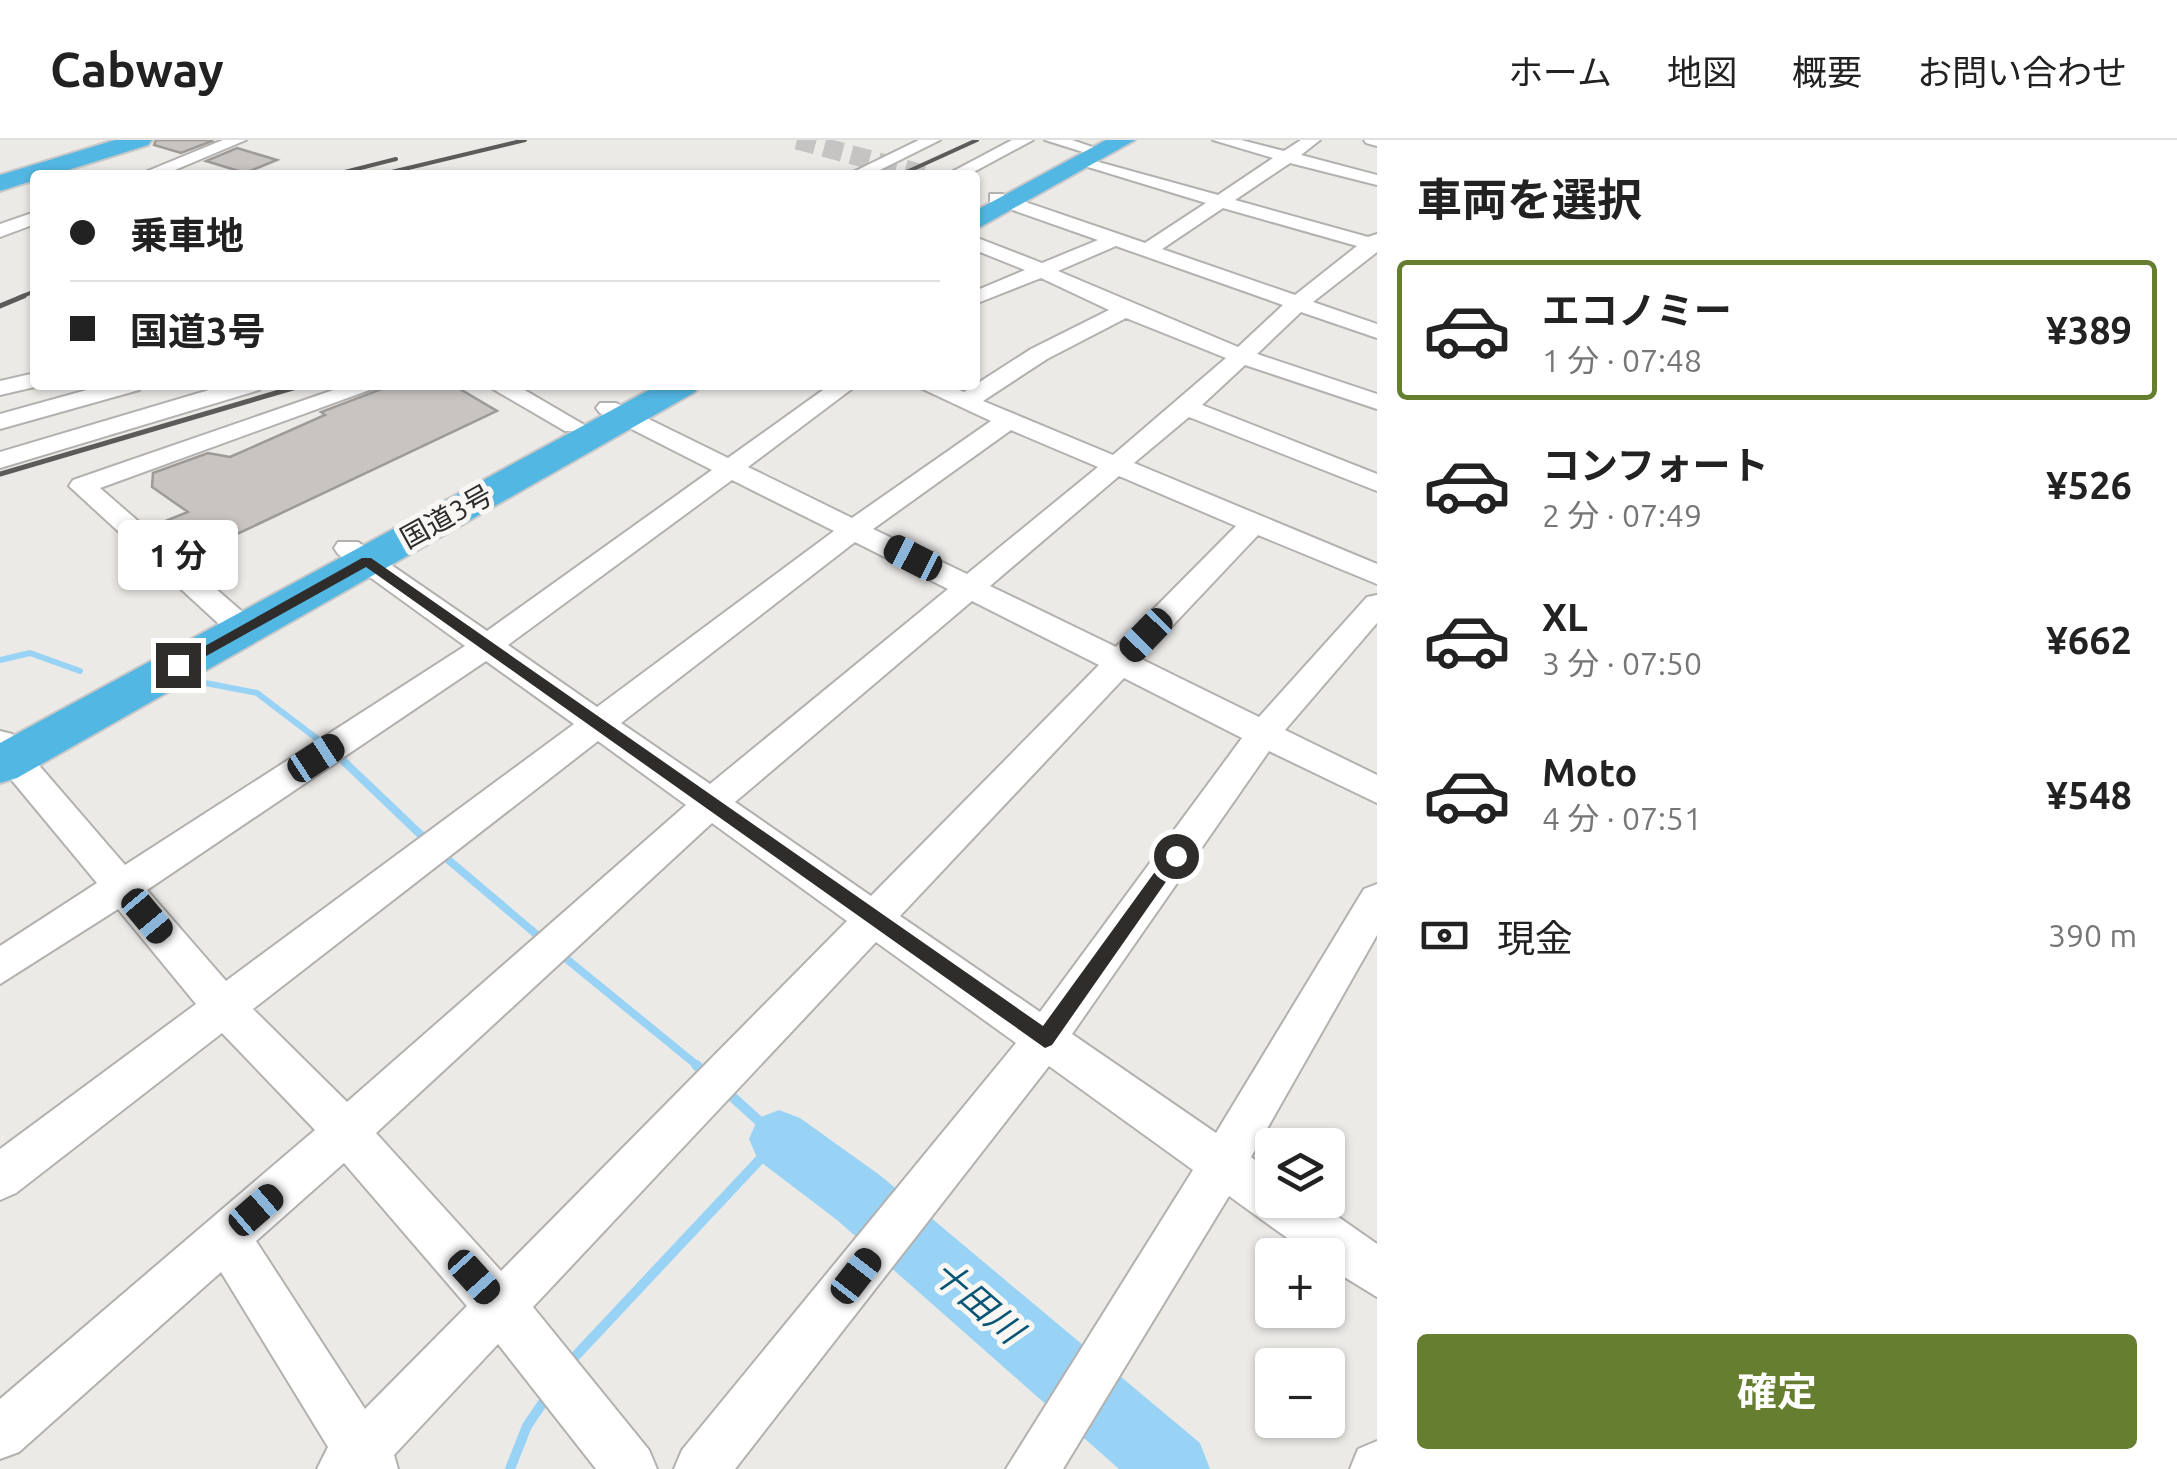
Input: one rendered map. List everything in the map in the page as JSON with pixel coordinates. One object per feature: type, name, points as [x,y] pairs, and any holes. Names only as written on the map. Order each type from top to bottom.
[{"type":"highway","points":[[51,170],[140,140]]},
{"type":"highway","points":[[64,170],[159,140]]},
{"type":"highway","points":[[993,203],[1098,149]]},
{"type":"highway","points":[[0,187],[30,177]]},
{"type":"highway","points":[[0,187],[30,180]]},
{"type":"highway","name":"国道3号","points":[[4,750],[614,409],[669,390]]},
{"type":"street","points":[[160,170],[238,140]]},
{"type":"street","points":[[867,170],[932,140]]},
{"type":"street","points":[[965,170],[1025,140]]},
{"type":"street","points":[[1053,140],[1098,149],[1218,201],[1375,243]]},
{"type":"street","points":[[1221,140],[1377,180]]},
{"type":"street","points":[[1148,250],[1312,140]]},
{"type":"street","points":[[993,203],[1116,239],[1377,331]]},
{"type":"street","points":[[0,231],[30,220]]},
{"type":"street","points":[[980,296],[1116,239]]},
{"type":"street","points":[[0,1433],[346,1132],[712,802],[1186,408],[1296,304],[1375,243]]},
{"type":"street","points":[[980,245],[1046,268],[1126,310],[1241,356],[1377,402]]},
{"type":"street","points":[[965,402],[1039,354],[1126,310]]},
{"type":"street","points":[[0,388],[30,381]]},
{"type":"street","points":[[0,422],[113,390]]},
{"type":"street","points":[[0,460],[234,390]]},
{"type":"street","points":[[236,621],[82,486],[357,390]]},
{"type":"street","points":[[522,390],[614,409],[1377,790]]},
{"type":"street","points":[[0,967],[488,645],[838,390]]},
{"type":"street","points":[[937,390],[1377,575]]},
{"type":"street","points":[[1186,408],[1377,483]]},
{"type":"street","points":[[0,1176],[856,529],[1009,420]]},
{"type":"street","points":[[226,1237],[360,1462],[500,1306],[876,920],[1253,524]]},
{"type":"street","points":[[358,554],[602,722],[1255,1187]]},
{"type":"street","points":[[702,1469],[1045,1039],[1263,734],[1377,604]]},
{"type":"street","points":[[4,750],[224,1008],[346,1132],[500,1306],[630,1469]]},
{"type":"street","points":[[1033,1469],[1223,1164],[1377,900]]},
{"type":"street","points":[[1299,1218],[1377,1272]]},
{"type":"building","points":[[156,140],[212,141],[181,153],[154,145]]},
{"type":"building","points":[[237,148],[277,160],[252,170],[235,170],[206,161]]},
{"type":"building","points":[[379,390],[461,390],[497,411],[235,535],[227,527],[182,546],[158,524],[188,512],[152,487],[153,473],[208,453],[230,457],[325,415],[321,412]]},
{"type":"waterway","points":[[0,660],[30,653],[80,671]]},
{"type":"waterway","points":[[195,681],[257,693],[324,744]]},
{"type":"waterway","points":[[335,753],[422,836]]},
{"type":"waterway","points":[[439,852],[543,940]]},
{"type":"waterway","points":[[558,952],[699,1067]]},
{"type":"waterway","points":[[696,1065],[706,1073]]},
{"type":"waterway","points":[[569,1363],[779,1139],[727,1092]]},
{"type":"waterway","name":"十田川","points":[[779,1139],[859,1198],[1174,1469]]},
{"type":"waterway","points":[[510,1469],[527,1426],[548,1395]]},
{"type":"tunnel","points":[[797,140],[908,170]]},
{"type":"railway","points":[[400,170],[525,140]]},
{"type":"railway","points":[[911,170],[977,140]]},
{"type":"railway","points":[[353,170],[396,159]]},
{"type":"railway","points":[[18,298],[30,293]]},
{"type":"railway","points":[[0,306],[24,296]]},
{"type":"railway","points":[[0,474],[286,390]]},
{"type":"route","points":[[178,665],[366,561],[602,722],[1045,1039],[1176,856]]}]
